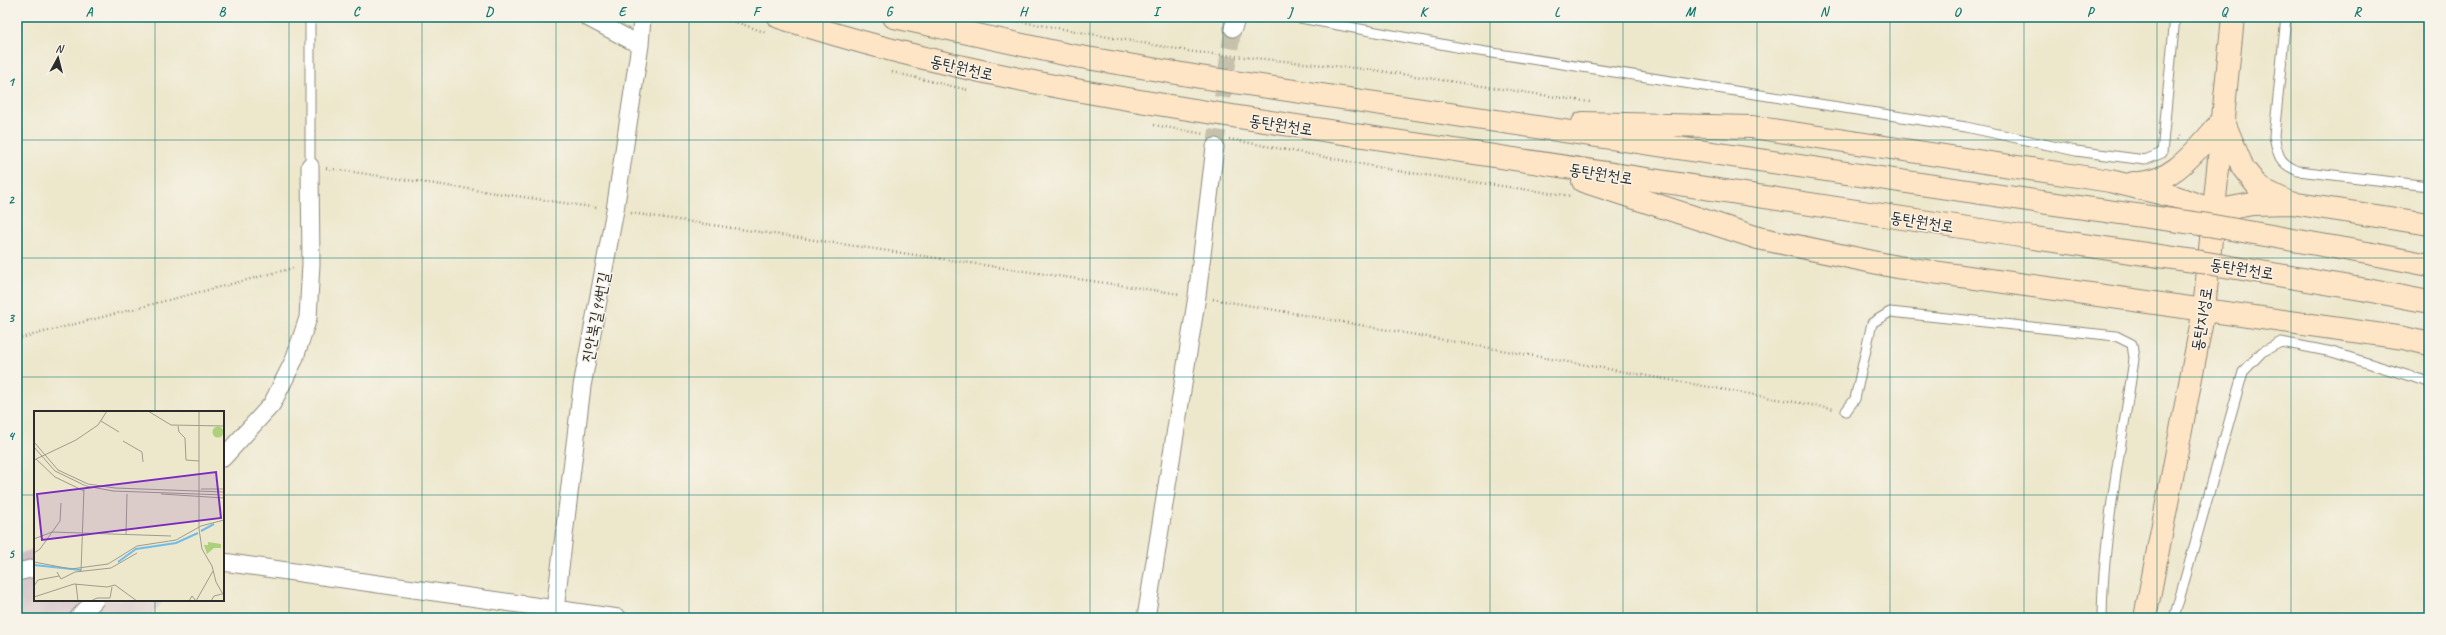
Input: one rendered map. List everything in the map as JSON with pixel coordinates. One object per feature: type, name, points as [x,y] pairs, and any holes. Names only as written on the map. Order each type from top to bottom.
[{"type":"main road","name":"동탄원천로","points":[[894,17],[1069,56],[2041,202],[2208,225],[2429,265]]},
{"type":"main road","name":"동탄지성로","points":[[2145,618],[2204,310],[2233,17]]},
{"type":"main road","name":"동탄원천로","points":[[776,26],[1030,83],[1499,157],[2209,263],[2429,302]]},
{"type":"main road","points":[[1503,122],[1752,127],[2110,181],[2141,183],[2166,176],[2185,162],[2223,120],[2243,168],[2259,188],[2291,203]]},
{"type":"main road","points":[[1499,157],[1623,193],[1681,214],[1766,239],[1897,267],[2404,338],[2429,344]]},
{"type":"main road","points":[[2110,181],[2176,197],[2215,210],[2252,204],[2291,203],[2429,224]]},
{"type":"street","points":[[587,17],[640,44]]},
{"type":"street","name":"진안북길94번길","points":[[554,613],[582,386],[615,210],[640,44],[642,17]]},
{"type":"street","points":[[1146,618],[1197,296],[1218,140]]},
{"type":"street","points":[[224,457],[272,404],[294,360],[308,318],[311,264],[310,166]]},
{"type":"street","points":[[224,562],[554,613],[618,618]]},
{"type":"street","points":[[17,572],[34,568]]},
{"type":"street","points":[[78,618],[94,601]]},
{"type":"lane","points":[[310,17],[310,166]]},
{"type":"lane","points":[[1295,17],[1473,50],[1966,127],[2076,151],[2146,160],[2162,153],[2175,17]]},
{"type":"lane","points":[[2286,17],[2274,136],[2278,154],[2285,166],[2298,171],[2429,186]]},
{"type":"lane","points":[[1846,411],[1855,399],[1872,323],[1890,312],[2116,336],[2132,344],[2134,359],[2116,467],[2102,582],[2102,618]]},
{"type":"lane","points":[[2174,618],[2242,372],[2262,352],[2281,342],[2332,352],[2429,382]]},
{"type":"path","points":[[722,17],[776,26]]},
{"type":"path","points":[[994,17],[1194,52],[1374,70],[1594,103]]},
{"type":"path","points":[[889,71],[972,91]]},
{"type":"path","points":[[1150,124],[1218,140],[1398,171],[1576,197]]},
{"type":"path","points":[[2175,145],[2180,134]]},
{"type":"path","points":[[310,166],[1197,296],[1846,411]]},
{"type":"path","points":[[17,340],[311,264]]},
{"type":"shaded area","points":[[34,549],[34,601],[163,601],[149,618],[17,618],[17,554]]},
{"type":"tunnel","points":[[1215,147],[1233,28]]}]
